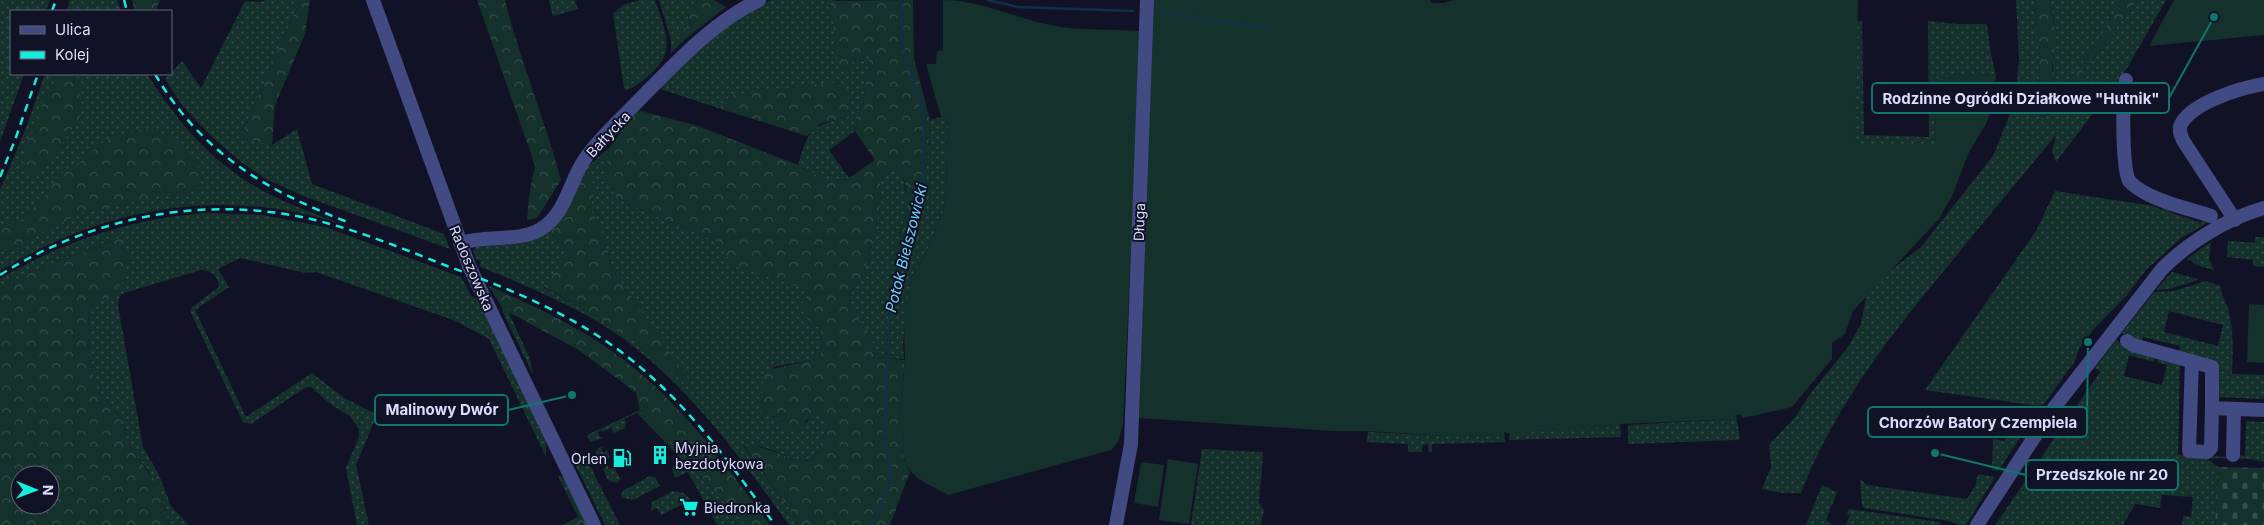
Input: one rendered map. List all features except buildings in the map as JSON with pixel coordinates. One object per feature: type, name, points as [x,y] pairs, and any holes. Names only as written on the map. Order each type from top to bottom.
[{"type":"street","name":"Radoszowska","points":[[373,0],[460,243],[594,525]]},
{"type":"street","name":"Bałtycka","points":[[460,243],[487,237],[522,236],[536,232],[550,222],[564,205],[581,165],[606,134],[704,36],[728,18],[759,0]]},
{"type":"street","name":"Długa","points":[[1116,525],[1131,444],[1147,0]]},
{"type":"street","points":[[2126,80],[2124,110],[2126,162],[2129,181],[2142,191],[2211,216]]},
{"type":"street","points":[[2235,220],[2180,135],[2181,124],[2190,114],[2205,103],[2264,84]]},
{"type":"street","points":[[1977,525],[2050,413],[2152,280],[2171,260],[2192,244],[2235,220],[2264,208]]},
{"type":"street","points":[[2126,341],[2133,345],[2192,361],[2212,367],[2211,448],[2207,452],[2189,451],[2192,361]]},
{"type":"street","points":[[2212,408],[2264,410]]},
{"type":"street","points":[[2233,456],[2234,409]]},
{"type":"green space","points":[[0,0],[50,0],[46,10],[10,10],[10,75],[24,75],[0,142]]},
{"type":"green space","points":[[70,0],[117,0],[121,10],[67,10]]},
{"type":"green space","points":[[132,0],[160,0],[156,10],[135,10]]},
{"type":"green space","points":[[265,0],[300,0],[240,138],[272,145],[297,129],[312,184],[444,234],[450,249],[301,195],[266,179],[241,162],[211,136],[182,105],[165,79],[169,75],[172,75],[172,72],[182,61],[201,88],[245,1],[262,2]]},
{"type":"green space","points":[[300,0],[310,0],[305,34],[275,105],[272,145],[240,138]]},
{"type":"green space","points":[[477,0],[505,0],[561,180],[537,218],[527,220],[535,165]]},
{"type":"green space","points":[[549,0],[575,0],[578,9],[553,16]]},
{"type":"green space","points":[[640,0],[654,0],[656,3],[666,33],[666,50],[658,67],[641,82],[626,90],[624,88],[613,14],[623,5]]},
{"type":"green space","points":[[659,0],[696,0],[688,15],[692,28],[690,31],[687,31],[682,37],[684,40],[671,53],[671,40]]},
{"type":"green space","points":[[696,0],[714,0],[726,7],[684,40],[676,30],[682,27],[690,31],[692,26],[688,14]]},
{"type":"green space","points":[[771,0],[838,0],[831,1],[853,61],[870,54],[864,96],[855,131],[829,150],[849,178],[831,183],[798,165],[805,143],[813,131],[825,124],[848,117],[732,95],[718,108],[657,88],[724,27]]},
{"type":"green space","points":[[913,0],[914,59],[930,120],[925,192],[905,253],[896,250],[906,212],[905,184],[902,173],[893,171],[884,176],[880,184],[881,201],[870,253],[862,277],[851,293],[848,306],[871,335],[875,357],[905,360],[899,423],[902,429],[904,460],[910,472],[890,525],[801,525],[743,444],[771,451],[797,463],[814,459],[829,423],[824,414],[811,416],[798,429],[786,430],[779,418],[760,413],[764,371],[816,359],[822,352],[821,329],[807,319],[800,305],[810,296],[807,287],[796,286],[731,265],[721,243],[650,214],[616,197],[604,174],[609,148],[637,110],[698,126],[798,165],[831,183],[849,178],[875,160],[855,131],[864,96],[870,54],[853,61],[849,76],[838,63],[830,1]]},
{"type":"green space","points":[[943,0],[984,6],[1062,27],[1139,31],[1123,425],[1118,442],[1111,450],[948,495],[919,479],[908,468],[899,424],[905,360],[904,323],[910,280],[925,255],[943,212],[946,191],[948,118],[941,117],[926,64],[936,64],[937,51],[943,50]]},
{"type":"green space","points":[[1153,0],[1430,0],[1431,3],[1444,3],[1453,0],[1858,0],[1855,145],[1935,145],[1937,78],[1996,75],[1992,108],[1986,124],[1968,154],[1953,194],[1939,219],[1853,311],[1845,334],[1832,343],[1832,359],[1792,407],[1743,418],[1740,414],[1736,415],[1734,419],[1620,424],[1615,427],[1545,430],[1512,434],[1504,432],[1500,435],[1448,436],[1331,431],[1139,418]]},
{"type":"green space","points":[[2016,0],[2035,0],[2040,73],[2037,110],[2042,116],[2051,114],[2137,0],[2166,0],[2126,70],[2056,162],[2052,151],[2056,135],[1887,343],[1830,430],[1801,493],[1782,493],[1762,489],[1771,467],[1769,445],[1796,416],[1811,393],[1848,347],[1861,324],[1867,292],[1875,282],[1921,247],[1993,156],[2010,114],[2016,92],[2019,59]]},
{"type":"green space","points":[[2035,0],[2050,0],[2056,35],[2052,68],[2057,88],[2064,88],[2099,41],[2121,0],[2137,0],[2051,114],[2040,116],[2037,110],[2040,73]]},
{"type":"green space","points":[[2050,0],[2121,0],[2099,41],[2064,88],[2057,88],[2054,75],[2055,32]]},
{"type":"green space","points":[[2174,0],[2264,0],[2264,35],[2149,46]]},
{"type":"green space","points":[[1862,21],[1864,135],[1929,137],[1928,21],[1957,24],[1987,24],[1996,75],[1937,78],[1935,145],[1854,145],[1857,22]]},
{"type":"green space","points":[[45,75],[148,75],[179,120],[204,147],[232,171],[272,196],[350,227],[305,214],[260,207],[215,205],[170,208],[126,217],[83,230],[41,248],[0,271],[0,190],[26,128]]},
{"type":"green space","points":[[58,75],[77,75],[82,105],[81,115],[51,162],[42,170],[28,175],[24,168],[24,154],[39,117],[44,97]]},
{"type":"green space","points":[[837,82],[849,99],[848,117],[820,124],[807,136],[718,108],[732,95]]},
{"type":"green space","points":[[941,117],[948,118],[946,191],[943,212],[925,255],[910,280],[903,343],[904,359],[875,357],[871,335],[848,306],[851,293],[862,277],[870,253],[881,201],[880,184],[884,176],[893,171],[902,173],[908,204],[896,250],[905,252],[925,192],[930,120]]},
{"type":"green space","points":[[143,129],[171,137],[185,147],[201,172],[200,185],[197,189],[187,194],[160,195],[119,206],[84,212],[46,230],[22,247],[0,252],[0,229],[8,223],[21,220],[46,195],[60,174],[83,160],[103,141]]},
{"type":"green space","points":[[609,148],[604,174],[616,197],[650,214],[721,243],[807,286],[810,296],[807,319],[821,329],[822,352],[816,359],[773,367],[772,417],[806,423],[811,416],[824,414],[829,423],[814,459],[797,463],[771,450],[758,446],[743,445],[801,525],[789,525],[723,436],[699,408],[646,357],[586,315],[546,295],[479,266],[481,261],[476,259],[473,251],[476,247],[524,243],[549,231],[570,252],[544,288],[628,337],[685,383],[702,400],[612,269],[604,235],[590,208],[596,188],[584,170]]},
{"type":"green space","points":[[584,170],[596,188],[590,208],[604,234],[612,269],[705,403],[669,369],[629,339],[587,311],[544,287],[570,252],[549,231],[562,218]]},
{"type":"green space","points":[[2055,191],[2153,206],[2162,210],[2165,203],[2171,205],[2169,212],[2201,223],[2208,219],[2210,221],[2180,239],[2147,269],[2126,296],[2093,330],[2079,349],[2075,361],[2044,404],[2040,406],[1925,390],[2036,231]]},
{"type":"green space","points":[[207,213],[262,215],[325,227],[461,277],[471,295],[478,300],[546,441],[546,457],[489,339],[456,321],[316,272],[306,273],[240,258],[218,269],[229,287],[195,310],[246,417],[312,373],[343,397],[377,415],[356,465],[369,525],[357,525],[346,468],[359,437],[359,429],[350,416],[333,406],[311,387],[306,387],[251,424],[243,422],[190,311],[192,307],[219,287],[218,280],[214,275],[208,271],[201,270],[124,293],[120,296],[118,305],[143,447],[159,475],[171,506],[189,525],[172,525],[165,514],[161,494],[148,470],[132,451],[119,415],[98,392],[94,381],[88,336],[89,310],[94,302],[112,295],[129,258],[122,247],[123,237],[33,271],[0,289],[0,279],[49,253],[99,234],[152,220]]},
{"type":"green space","points":[[124,237],[122,247],[129,258],[123,282],[112,295],[94,302],[89,310],[88,336],[94,381],[98,392],[119,415],[132,451],[154,479],[161,494],[165,514],[172,525],[0,525],[0,289],[33,271]]},
{"type":"green space","points":[[2255,237],[2264,237],[2264,267],[2253,266],[2253,260],[2227,257],[2228,241],[2255,243]]},
{"type":"green space","points":[[2211,242],[2209,259],[2214,270],[2196,265],[2191,260],[2188,261],[2187,259]]},
{"type":"green space","points":[[2172,272],[2198,280],[2169,289],[2156,290]]},
{"type":"green space","points":[[2206,281],[2221,286],[2228,309],[2232,333],[2232,374],[2264,375],[2264,399],[2219,397],[2216,363],[2179,353],[2180,346],[2143,337],[2141,344],[2135,343],[2122,333],[2154,292],[2174,291]],"holes":[[[2169,311],[2223,325],[2218,346],[2164,332]]]},
{"type":"green space","points":[[489,286],[546,312],[587,335],[626,361],[650,381],[713,450],[770,525],[746,525],[640,410],[636,393],[577,349],[512,314],[506,306],[502,308]]},
{"type":"green space","points":[[2249,304],[2264,305],[2264,363],[2247,362]]},
{"type":"green space","points":[[503,306],[508,308],[512,314],[509,313],[530,359],[533,375],[503,312]]},
{"type":"green space","points":[[2116,340],[2131,351],[2155,358],[2154,362],[2129,355],[2124,376],[2162,385],[2167,365],[2157,362],[2159,356],[2180,364],[2178,455],[2245,456],[2246,421],[2264,422],[2264,462],[2252,459],[2206,458],[2218,467],[2215,525],[2182,525],[2183,516],[2191,517],[2193,497],[2162,495],[2160,508],[2135,504],[2123,525],[1995,525],[2100,372],[2095,368]]},
{"type":"green space","points":[[640,410],[746,525],[717,525],[688,472],[675,478],[672,468],[681,459],[637,413],[624,419],[626,423],[625,428],[614,433],[611,428],[602,432],[601,430],[598,432],[599,436],[604,438],[590,442],[587,435]]},
{"type":"green space","points":[[1736,415],[1740,439],[1628,444],[1628,425],[1734,419]]},
{"type":"green space","points":[[1620,424],[1621,437],[1509,440],[1510,433]]},
{"type":"green space","points":[[2007,430],[2022,435],[1998,471],[1992,470],[1993,439],[2005,441]]},
{"type":"green space","points":[[1368,432],[1448,436],[1500,435],[1504,432],[1505,442],[1432,444],[1432,452],[1429,452],[1428,444],[1422,445],[1422,452],[1408,452],[1408,444],[1367,442]]},
{"type":"green space","points":[[605,446],[601,449],[603,453],[607,450],[610,457],[605,460],[609,469],[614,467],[620,478],[622,478],[617,483],[608,480],[603,469],[606,467],[605,465],[601,466],[595,453],[599,448]]},
{"type":"green space","points":[[1202,449],[1262,452],[1259,503],[1264,510],[1261,525],[1191,525]]},
{"type":"green space","points":[[580,457],[587,460],[620,525],[605,525],[576,466],[575,463]]},
{"type":"green space","points":[[1168,459],[1198,464],[1189,524],[1159,520]]},
{"type":"green space","points":[[1141,462],[1164,465],[1158,507],[1134,503]]},
{"type":"green space","points":[[2218,467],[2264,468],[2264,525],[2215,525]]},
{"type":"green space","points":[[1978,474],[1995,477],[1966,525],[1864,508],[1862,506],[1860,479],[1867,485],[1967,499],[1975,486]]},
{"type":"green space","points":[[558,476],[563,477],[588,525],[562,525],[578,517]]},
{"type":"green space","points":[[650,476],[655,477],[660,486],[633,500],[622,498],[621,494],[624,490]]},
{"type":"green space","points":[[1822,485],[1837,492],[1826,520],[1831,523],[1830,525],[1806,525]]},
{"type":"green space","points":[[673,491],[684,493],[691,500],[661,515],[657,508],[651,511],[652,502]]},
{"type":"green space","points":[[1849,509],[1939,522],[1941,525],[1846,525],[1850,515],[1847,514]]},
{"type":"waterway","name":"Potok Bielszowicki","points":[[872,525],[891,484],[891,468],[886,454],[884,431],[890,304],[895,277],[923,187],[924,115],[903,47],[901,0]]},
{"type":"waterway","name":"Potok Bielszowicki","points":[[988,0],[1018,7],[1133,11]]},
{"type":"waterway","name":"Potok Bielszowicki","points":[[1154,11],[1272,29]]},
{"type":"railway","points":[[52,10],[56,0]]},
{"type":"railway","points":[[124,0],[127,10]]},
{"type":"railway","points":[[0,177],[38,75]]},
{"type":"railway","points":[[156,75],[173,102],[193,126],[239,166],[264,183],[291,197],[350,223]]},
{"type":"railway","points":[[0,275],[36,255],[73,238],[112,225],[192,210],[233,209],[274,212],[349,229],[521,295],[568,318],[613,346],[655,380],[692,418],[727,460],[775,525]]},
{"type":"place","name":"Rodzinne Ogródki Działkowe \"Hutnik\"","points":[[2214,17]]},
{"type":"place","name":"Chorzów Batory Czempiela","points":[[2088,342]]},
{"type":"place","name":"Malinowy Dwór","points":[[572,395]]},
{"type":"place","name":"Przedszkole nr 20","points":[[1935,453]]},
{"type":"place","name":"Myjnia bezdotykowa","points":[[660,455]]},
{"type":"place","name":"Orlen","points":[[622,458]]},
{"type":"place","name":"Biedronka","points":[[689,507]]}]
